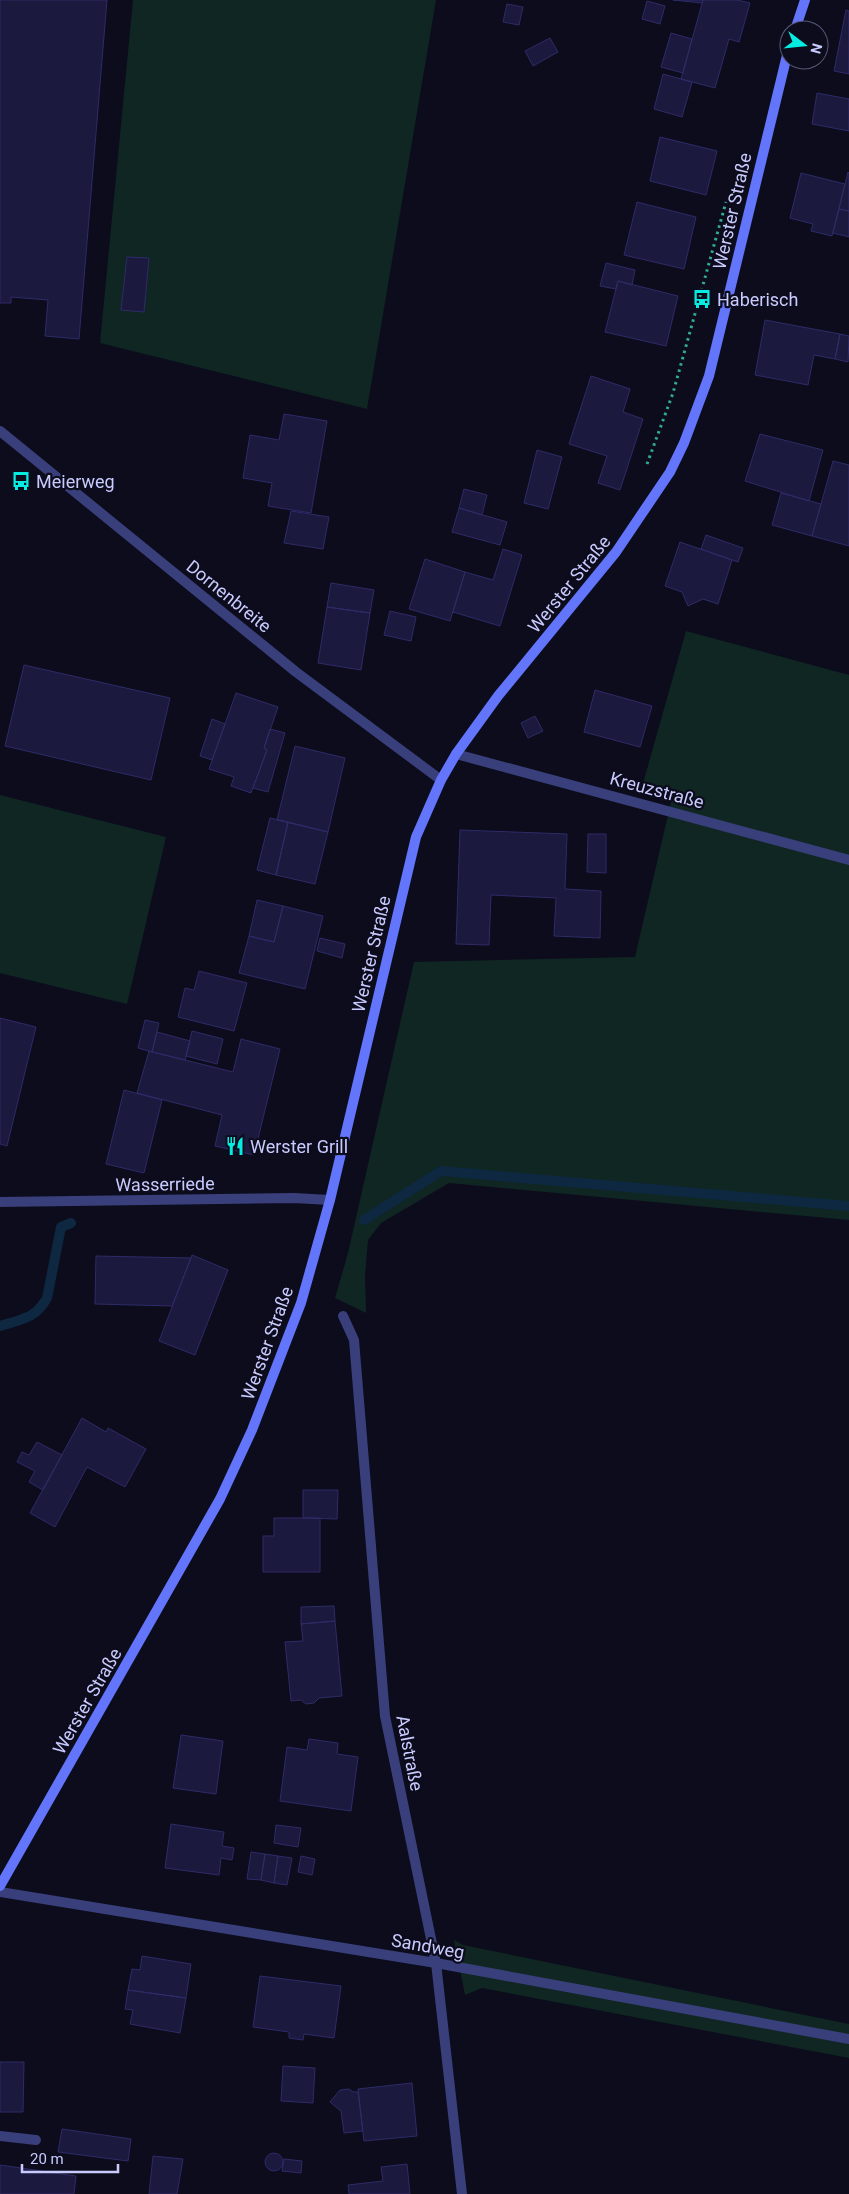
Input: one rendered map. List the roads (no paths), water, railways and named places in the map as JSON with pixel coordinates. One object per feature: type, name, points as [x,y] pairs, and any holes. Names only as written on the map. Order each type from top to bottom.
[{"type":"main road","points":[[798,20],[805,0]]},
{"type":"main road","name":"Werster Straße","points":[[0,1886],[220,1499],[252,1430],[301,1304],[330,1200],[416,837],[441,780],[456,754],[498,696],[616,552],[670,472],[680,450],[710,376],[782,70]]},
{"type":"street","name":"Dornenbreite","points":[[0,431],[296,672],[441,780]]},
{"type":"street","name":"Kreuzstraße","points":[[456,754],[849,860]]},
{"type":"street","name":"Wasserriede","points":[[0,1202],[294,1198],[330,1200]]},
{"type":"street","name":"Aalstraße","points":[[343,1316],[354,1340],[385,1716],[436,1963],[462,2194]]},
{"type":"street","name":"Sandweg","points":[[0,1892],[436,1963],[849,2039]]},
{"type":"street","points":[[0,2136],[36,2140]]},
{"type":"waterway","points":[[364,1220],[441,1171],[849,1206]]},
{"type":"waterway","points":[[0,1326],[21,1320],[33,1314],[47,1298],[61,1227],[71,1223]]},
{"type":"place","name":"Haberisch","points":[[702,299]]},
{"type":"place","name":"Meierweg","points":[[21,481]]},
{"type":"place","name":"Werster Grill","points":[[235,1146]]}]
